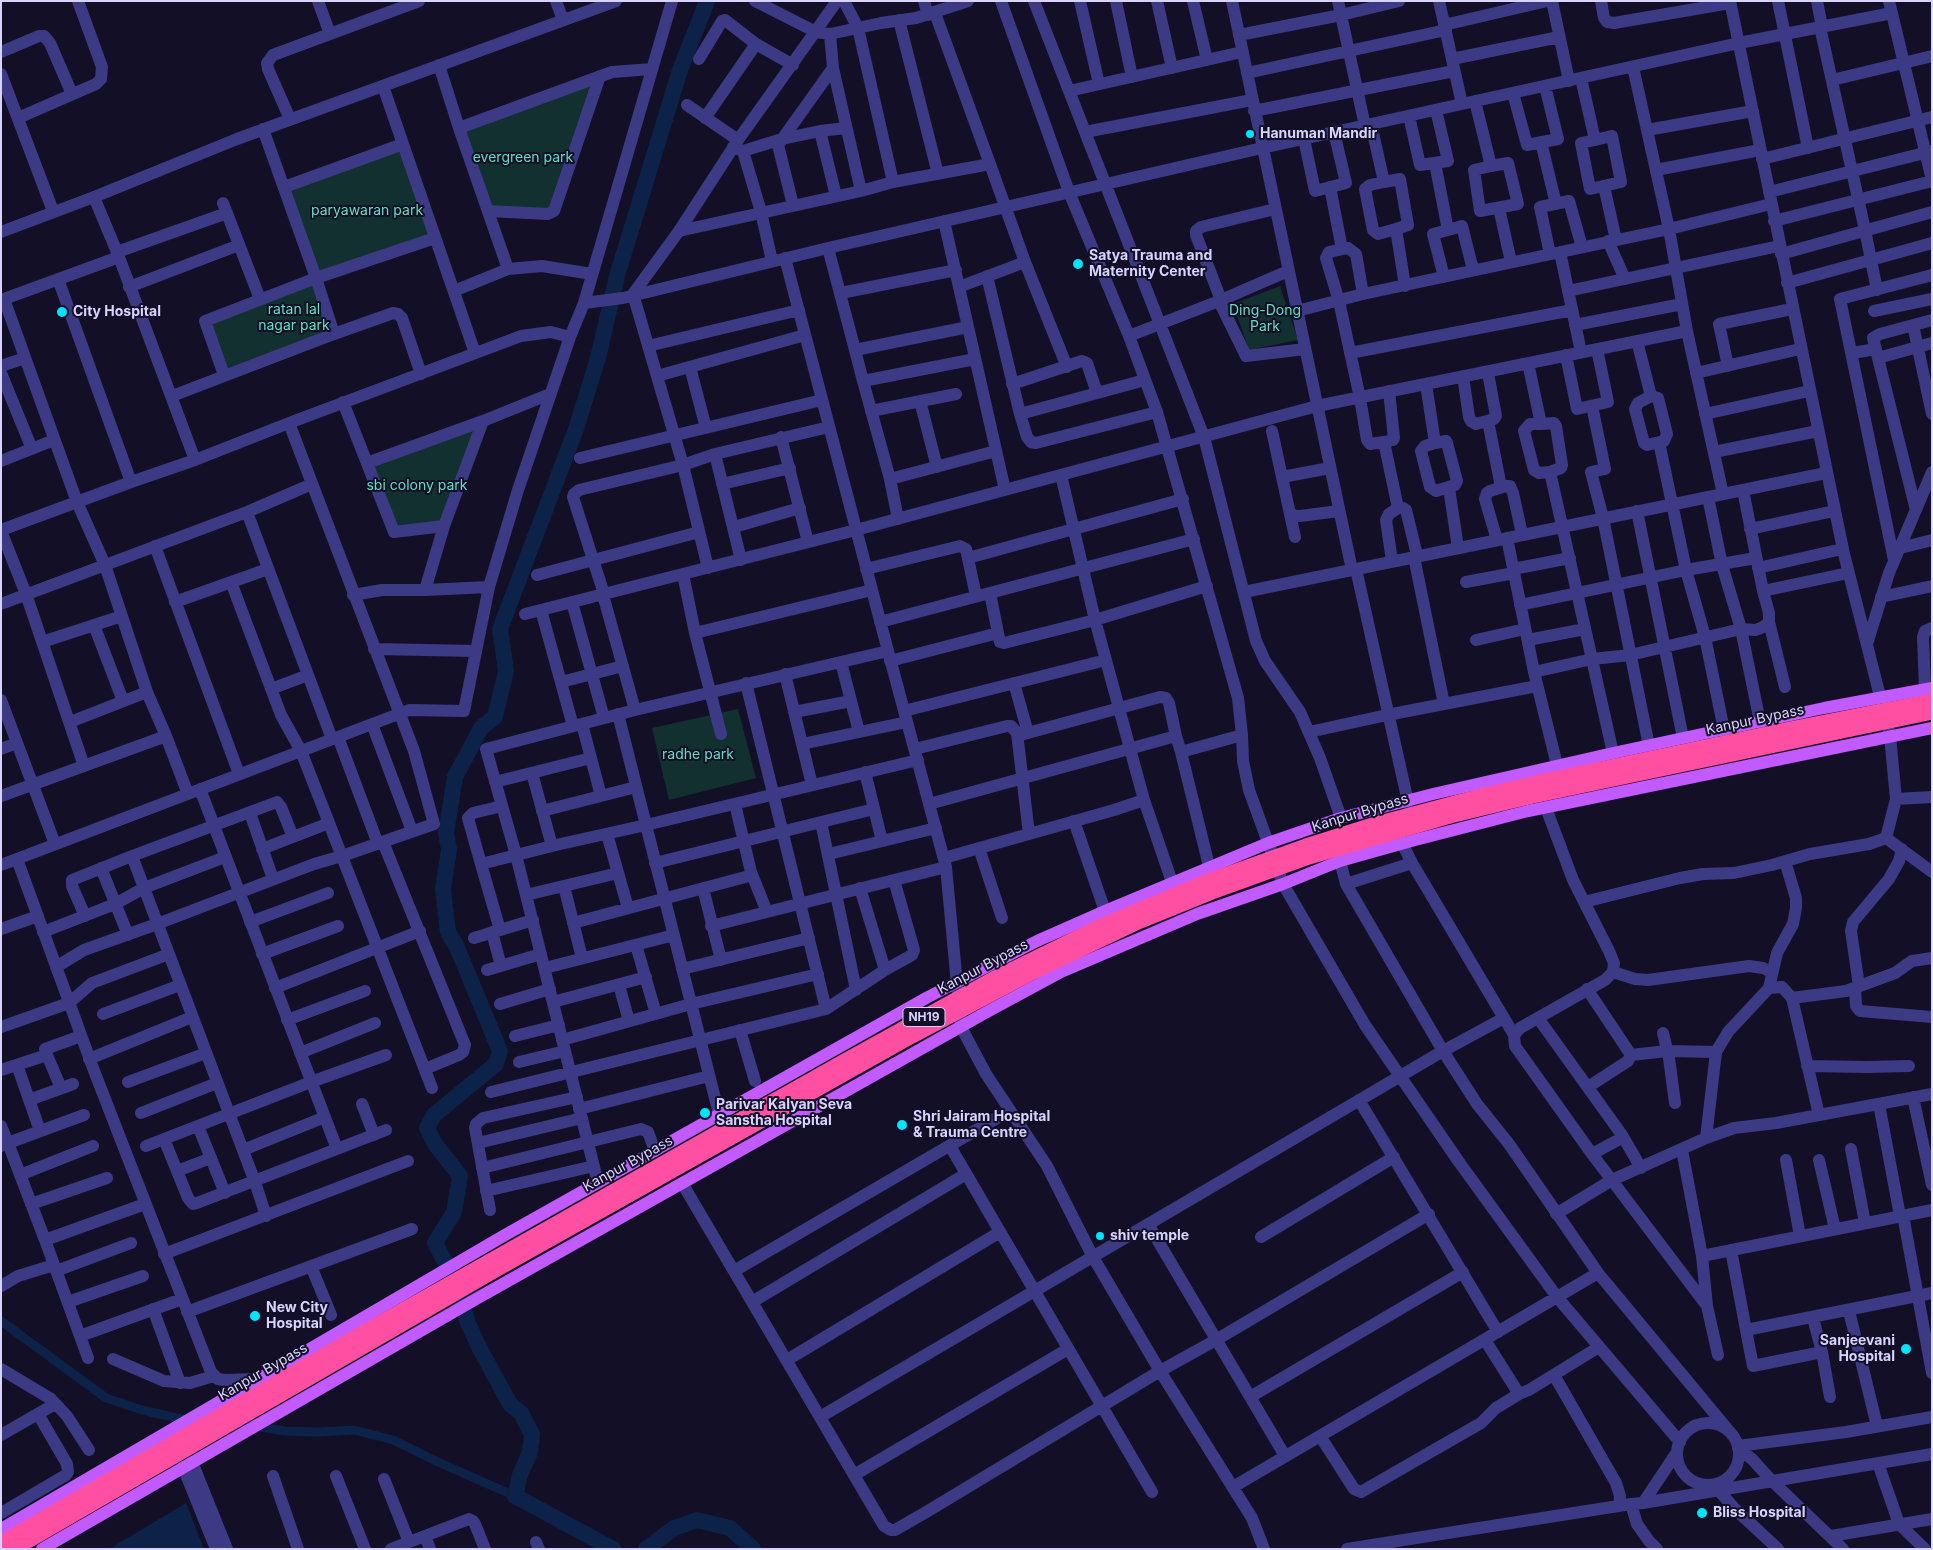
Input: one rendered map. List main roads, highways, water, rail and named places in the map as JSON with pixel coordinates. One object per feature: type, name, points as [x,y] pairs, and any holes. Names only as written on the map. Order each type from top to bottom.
[{"type":"highway","name":"Kanpur Bypass","points":[[1,1543],[382,1322],[850,1058],[993,979],[1097,928],[1208,881],[1306,846],[1385,821],[1540,782],[1780,731],[1929,693]]},
{"type":"highway","name":"Kanpur Bypass","points":[[14,1549],[501,1267],[910,1037],[1029,974],[1138,922],[1212,892],[1300,860],[1450,816],[1532,796],[1932,712]]},
{"type":"main road","points":[[1,1528],[455,1264],[928,997],[957,984],[1037,941],[1105,911],[1209,866],[1341,818],[1683,738],[1881,698],[1929,693]]},
{"type":"main road","points":[[42,1549],[456,1310],[961,1026],[1062,972],[1197,914],[1283,884],[1340,861],[1402,843],[1546,808],[1932,728]]},
{"type":"water","points":[[186,1503],[204,1549],[109,1549]]},
{"type":"waterway","points":[[613,1549],[515,1496],[520,1475],[530,1452],[532,1434],[521,1413],[510,1404],[480,1349],[468,1323],[456,1283],[435,1243],[454,1212],[460,1176],[435,1144],[427,1128],[434,1115],[496,1064],[500,1051],[456,945],[448,932],[443,889],[449,850],[446,833],[455,777],[481,728],[495,717],[506,671],[500,629],[576,429],[598,358],[617,276],[680,70],[707,1]]},
{"type":"waterway","points":[[1,1321],[106,1398],[142,1410],[190,1421]]},
{"type":"waterway","points":[[233,1422],[284,1431],[354,1430],[393,1440],[515,1496]]},
{"type":"waterway","points":[[646,1549],[674,1528],[697,1520],[730,1528],[753,1549]]},
{"type":"place","name":"Hanuman Mandir","points":[[1250,134]]},
{"type":"place","name":"Satya Trauma and Maternity Center","points":[[1078,264]]},
{"type":"place","name":"City Hospital","points":[[62,312]]},
{"type":"place","name":"Parivar Kalyan Seva Sanstha Hospital","points":[[705,1113]]},
{"type":"place","name":"Shri Jairam Hospital & Trauma Centre","points":[[902,1125]]},
{"type":"place","name":"shiv temple","points":[[1100,1236]]},
{"type":"place","name":"New City Hospital","points":[[255,1316]]},
{"type":"place","name":"Sanjeevani Hospital","points":[[1906,1349]]},
{"type":"place","name":"Bliss Hospital","points":[[1702,1513]]},
{"type":"park label","name":"evergreen park","points":[[523,158]]},
{"type":"park label","name":"paryawaran park","points":[[367,211]]},
{"type":"park label","name":"ratan lal nagar park","points":[[294,318]]},
{"type":"park label","name":"Ding-Dong Park","points":[[1265,320]]},
{"type":"park label","name":"sbi colony park","points":[[417,486]]},
{"type":"park label","name":"radhe park","points":[[698,755]]}]
